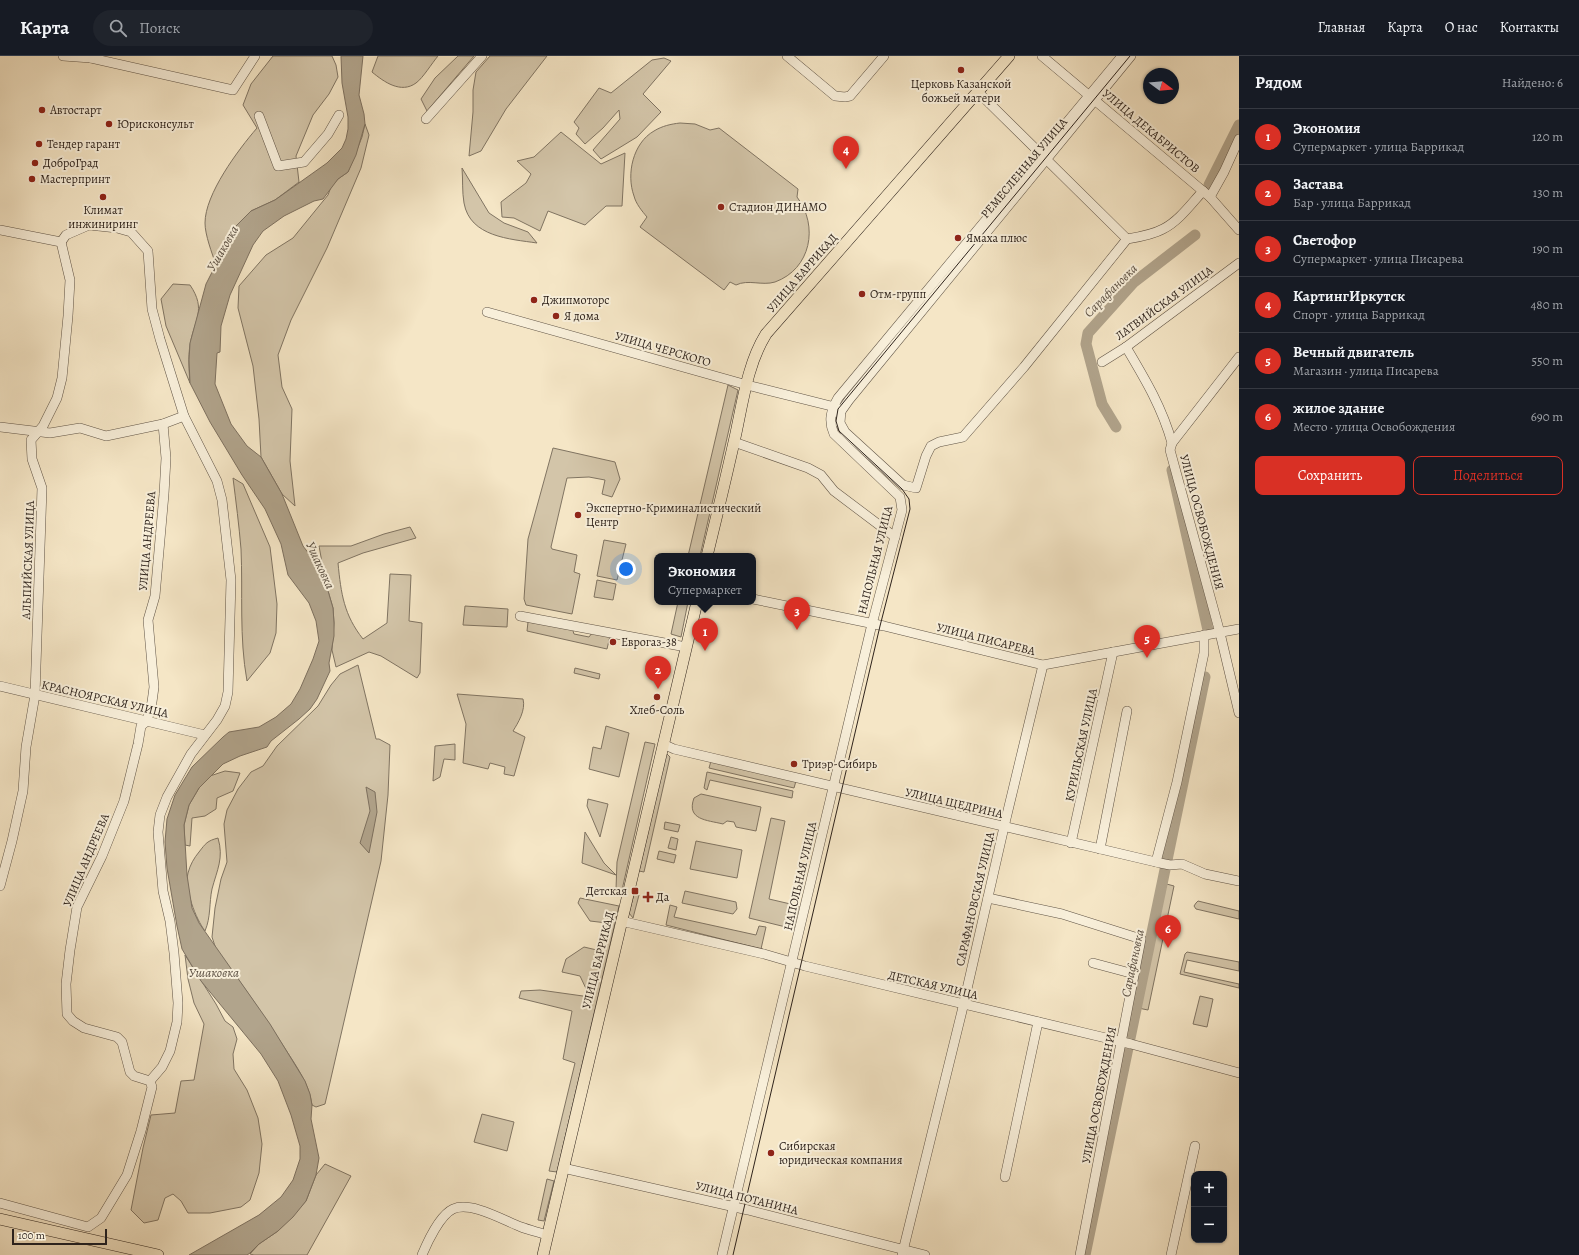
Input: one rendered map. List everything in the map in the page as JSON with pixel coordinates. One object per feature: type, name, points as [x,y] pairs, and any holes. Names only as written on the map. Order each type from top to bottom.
[{"type":"main road","name":"УЛИЦА БАРРИКАД","points":[[708,553],[747,385],[758,346],[766,334],[1009,56]]},
{"type":"main road","name":"УЛИЦА БАРРИКАД","points":[[543,1255],[696,605]]},
{"type":"main road","points":[[0,1219],[156,1254]]},
{"type":"main road","points":[[538,1255],[547,1235]]},
{"type":"street","points":[[63,56],[92,57],[233,90],[255,56]]},
{"type":"street","points":[[426,119],[482,56]]},
{"type":"street","points":[[787,56],[835,96],[845,97],[850,96],[884,56]]},
{"type":"street","name":"УЛИЦА ДЕКАБРИСТОВ","points":[[1042,56],[1207,194],[1239,230]]},
{"type":"street","name":"РЕМЕСЛЕННАЯ УЛИЦА","points":[[1093,98],[1122,56]]},
{"type":"street","name":"РЕМЕСЛЕННАЯ УЛИЦА","points":[[902,502],[900,497],[838,439],[831,428],[837,409],[1093,98],[1131,56]]},
{"type":"street","points":[[978,92],[1127,240]]},
{"type":"street","points":[[259,116],[278,166],[304,162],[328,134],[339,115]]},
{"type":"street","points":[[837,409],[840,423],[845,432],[903,485],[916,488],[926,456],[931,446],[939,442],[963,438],[1024,367],[1127,240],[1146,236],[1164,229],[1207,194],[1224,172],[1239,139]]},
{"type":"street","points":[[0,230],[60,242],[66,235],[89,225],[117,228],[130,232],[148,251],[152,309],[184,416],[217,481],[220,490],[231,580],[228,692],[225,706],[217,720],[191,754],[167,798],[160,816],[158,832],[163,891],[170,922],[174,953],[178,1022],[170,1051],[162,1067],[150,1081],[152,1087],[141,1131],[127,1175],[101,1218],[88,1227],[0,1203]]},
{"type":"street","name":"АЛЬПИЙСКАЯ УЛИЦА","points":[[0,886],[23,791],[26,747],[35,695],[42,488],[32,459],[31,440],[43,426],[57,398],[62,378],[70,280],[60,242]]},
{"type":"street","name":"ЛАТВИЙСКАЯ УЛИЦА","points":[[1102,362],[1126,347],[1239,263]]},
{"type":"street","name":"УЛИЦА ЧЕРСКОГО","points":[[487,312],[747,385],[825,403],[837,409]]},
{"type":"street","points":[[1126,347],[1156,399],[1167,424],[1172,443]]},
{"type":"street","name":"УЛИЦА ОСВОБОЖДЕНИЯ","points":[[1239,357],[1172,443],[1170,450],[1220,633],[1239,713]]},
{"type":"street","points":[[0,427],[50,433],[80,428],[106,436],[163,424],[184,416]]},
{"type":"street","name":"УЛИЦА АНДРЕЕВА","points":[[150,1081],[134,1076],[130,1072],[122,1042],[117,1037],[84,1028],[72,1021],[67,1014],[66,984],[77,907],[124,801],[141,726],[147,721],[152,702],[154,686],[148,620],[155,596],[166,458],[163,424]]},
{"type":"street","points":[[734,442],[808,468],[821,475],[834,491],[895,537]]},
{"type":"street","name":"НАПОЛЬНАЯ УЛИЦА","points":[[722,1255],[872,624],[902,510],[902,502]]},
{"type":"street","name":"УЛИЦА ПИСАРЕВА","points":[[756,600],[872,624],[1043,665],[1239,629]]},
{"type":"street","points":[[520,616],[686,647]]},
{"type":"street","points":[[1158,863],[1177,782],[1204,653],[1204,635]]},
{"type":"street","name":"КУРИЛЬСКАЯ УЛИЦА","points":[[1071,843],[1113,652]]},
{"type":"street","name":"САРАФАНОВСКАЯ УЛИЦА","points":[[903,1252],[964,1004],[1004,827],[1043,665]]},
{"type":"street","name":"КРАСНОЯРСКАЯ УЛИЦА","points":[[0,686],[205,735]]},
{"type":"street","points":[[1100,849],[1128,710]]},
{"type":"street","name":"УЛИЦА ЩЕДРИНА","points":[[663,744],[677,750],[1071,843],[1158,863],[1170,865],[1182,864],[1205,874],[1239,881]]},
{"type":"street","name":"УЛИЦА ОСВОБОЖДЕНИЯ","points":[[988,898],[1062,914],[1141,939],[1080,1255]]},
{"type":"street","name":"ДЕТСКАЯ УЛИЦА","points":[[621,921],[792,961],[805,966],[1131,1044],[1239,1073]]},
{"type":"street","points":[[1093,964],[1134,974]]},
{"type":"street","points":[[1005,1177],[1038,1022]]},
{"type":"street","points":[[1171,1255],[1195,1146]]},
{"type":"street","name":"УЛИЦА ПОТАНИНА","points":[[563,1168],[733,1207],[903,1252],[925,1255]]},
{"type":"street","points":[[422,1255],[445,1215],[453,1209],[458,1208],[475,1209],[547,1235]]},
{"type":"shaded area","points":[[273,56],[332,56],[336,65],[338,77],[329,94],[313,115],[296,156],[299,182],[275,200],[251,211],[235,227],[216,265],[206,233],[206,211],[216,186],[232,160],[257,128],[243,105],[251,84]]},
{"type":"shaded area","points":[[378,56],[438,56],[419,81],[410,86],[399,87],[387,83],[372,72]]},
{"type":"shaded area","points":[[458,56],[474,56],[427,111],[421,99],[435,78]]},
{"type":"shaded area","points":[[490,56],[547,56],[506,109],[481,151],[469,156],[473,112],[473,90],[476,72]]},
{"type":"shaded area","points":[[664,58],[671,61],[643,94],[661,112],[637,137],[601,159],[593,150],[620,119],[619,110],[603,128],[585,144],[576,134],[579,128],[574,122],[599,88],[611,93],[652,60]]},
{"type":"shaded area","name":"Стадион ДИНАМО","points":[[680,123],[695,124],[710,130],[719,128],[798,189],[797,197],[804,208],[808,221],[808,246],[804,257],[797,267],[787,276],[770,283],[741,283],[736,285],[730,282],[724,290],[640,227],[647,217],[636,202],[632,187],[631,169],[636,151],[647,136],[654,131]]},
{"type":"shaded area","points":[[365,124],[369,135],[361,168],[327,248],[291,320],[278,355],[282,387],[292,409],[290,461],[295,506],[282,494],[261,457],[259,419],[253,366],[238,308],[239,286],[266,255],[293,238],[328,195],[331,187],[338,179],[348,172],[362,137]]},
{"type":"shaded area","points":[[561,132],[601,164],[625,153],[622,206],[606,206],[585,225],[548,211],[540,231],[514,218],[502,217],[501,202],[526,183],[531,174],[517,161],[534,157]]},
{"type":"shaded area","points":[[462,168],[489,213],[504,223],[528,232],[537,243],[504,238],[483,230],[474,223],[468,214],[464,203]]},
{"type":"shaded area","points":[[173,284],[190,285],[198,301],[198,315],[189,350],[190,383],[166,326],[161,299]]},
{"type":"shaded area","points":[[728,385],[738,390],[701,553],[689,553]]},
{"type":"shaded area","points":[[553,448],[615,462],[620,479],[612,497],[602,494],[605,480],[589,477],[567,478],[551,547],[552,549],[577,555],[574,572],[580,574],[572,614],[526,605],[524,599],[528,539]]},
{"type":"shaded area","points":[[233,478],[243,484],[270,547],[277,604],[276,633],[270,653],[247,681],[242,632],[241,549]]},
{"type":"shaded area","points":[[410,527],[416,538],[363,553],[338,563],[340,585],[344,604],[363,639],[387,623],[390,574],[411,575],[409,621],[422,623],[420,673],[417,678],[381,656],[369,652],[336,667],[332,650],[334,623],[333,608],[326,584],[319,546],[351,546],[384,534]]},
{"type":"shaded area","points":[[604,540],[626,544],[617,580],[597,576]]},
{"type":"shaded area","points":[[597,580],[616,584],[613,600],[594,597]]},
{"type":"shaded area","points":[[677,605],[687,605],[681,637],[671,634]]},
{"type":"shaded area","points":[[465,606],[508,609],[507,627],[463,625]]},
{"type":"shaded area","points":[[528,622],[572,628],[574,634],[589,637],[592,633],[610,636],[607,649],[527,631]]},
{"type":"shaded area","points":[[358,665],[376,739],[390,745],[388,795],[381,861],[325,1104],[316,1107],[312,1105],[308,1089],[297,1068],[243,985],[216,949],[212,937],[215,908],[221,879],[227,862],[224,824],[227,810],[238,789],[251,772],[263,766],[277,746],[318,706],[340,674]]},
{"type":"shaded area","points":[[575,668],[600,674],[599,679],[574,673]]},
{"type":"shaded area","points":[[457,694],[523,699],[524,703],[522,712],[513,731],[525,737],[514,776],[504,774],[505,767],[490,763],[488,769],[463,763],[466,724]]},
{"type":"shaded area","points":[[606,726],[629,733],[619,777],[589,769],[593,747],[601,749]]},
{"type":"shaded area","points":[[645,742],[655,744],[622,890],[616,889],[617,862]]},
{"type":"shaded area","points":[[455,744],[455,760],[444,759],[440,777],[433,781],[435,746]]},
{"type":"shaded area","points":[[666,753],[670,757],[644,872],[639,871]]},
{"type":"shaded area","points":[[711,761],[796,781],[794,788],[709,768]]},
{"type":"shaded area","points":[[225,771],[240,773],[233,791],[217,798],[216,809],[205,816],[192,818],[190,846],[185,845],[184,825],[189,805],[199,788],[210,776]]},
{"type":"shaded area","points":[[707,772],[793,791],[792,798],[710,780],[707,790],[704,788]]},
{"type":"shaded area","points":[[701,794],[761,807],[756,831],[736,827],[734,822],[727,821],[723,824],[705,820],[695,815],[692,805],[694,798]]},
{"type":"shaded area","points":[[588,799],[608,804],[600,837],[587,806]]},
{"type":"shaded area","points":[[771,818],[785,821],[769,899],[799,906],[794,929],[749,918]]},
{"type":"shaded area","points":[[665,822],[680,825],[678,832],[664,829]]},
{"type":"shaded area","points":[[585,832],[604,863],[616,875],[582,863]]},
{"type":"shaded area","points":[[671,837],[678,839],[676,850],[668,848]]},
{"type":"shaded area","points":[[218,838],[220,845],[220,858],[212,889],[205,931],[192,904],[187,880],[190,867],[203,846],[209,841]]},
{"type":"shaded area","points":[[696,841],[742,850],[737,878],[690,869]]},
{"type":"shaded area","points":[[659,851],[676,855],[674,863],[657,859]]},
{"type":"shaded area","points":[[1163,883],[1174,886],[1148,1010],[1138,1008]]},
{"type":"shaded area","points":[[685,891],[736,902],[737,909],[733,914],[682,903]]},
{"type":"shaded area","points":[[634,894],[639,895],[633,918],[629,913]]},
{"type":"shaded area","points":[[580,898],[619,906],[557,1172],[549,1171],[575,1063],[563,1059],[572,1011],[519,998],[521,991],[540,990],[590,997],[580,976],[562,972],[566,959],[584,947],[601,951],[607,923],[590,921],[578,903]]},
{"type":"shaded area","points":[[1198,901],[1239,911],[1239,919],[1196,909],[1194,906]]},
{"type":"shaded area","points":[[670,905],[677,907],[674,917],[756,935],[759,926],[766,927],[761,949],[666,925]]},
{"type":"shaded area","points":[[1187,952],[1239,962],[1239,971],[1187,960],[1184,972],[1239,984],[1239,988],[1180,974],[1185,954]]},
{"type":"shaded area","points":[[185,955],[225,1021],[233,1027],[237,1039],[233,1054],[234,1069],[247,1090],[258,1118],[262,1144],[259,1173],[250,1200],[241,1207],[210,1213],[188,1213],[181,1201],[173,1194],[165,1198],[158,1220],[144,1223],[131,1210],[151,1115],[175,1113],[181,1081],[194,1080],[204,1024],[194,1003],[188,979]]},
{"type":"shaded area","points":[[1200,996],[1213,999],[1207,1027],[1193,1024]]},
{"type":"shaded area","points":[[482,1114],[514,1122],[507,1151],[474,1142]]},
{"type":"shaded area","points":[[325,1164],[351,1176],[307,1255],[250,1254],[259,1244],[278,1231],[306,1201],[316,1175]]},
{"type":"shaded area","points":[[547,1179],[554,1181],[544,1221],[538,1220]]},
{"type":"water","name":"Ушаковка","points":[[341,56],[363,56],[359,95],[365,124],[356,155],[348,172],[338,179],[323,199],[314,201],[284,216],[263,231],[253,245],[230,295],[221,326],[220,352],[217,353],[215,384],[231,424],[247,446],[261,457],[282,494],[303,546],[316,563],[326,584],[333,608],[334,623],[334,636],[329,663],[330,671],[317,699],[310,709],[299,719],[271,741],[267,747],[240,756],[223,764],[199,788],[189,805],[184,825],[187,875],[192,908],[199,923],[270,1024],[305,1081],[312,1105],[311,1119],[319,1158],[316,1175],[306,1201],[293,1217],[278,1231],[259,1244],[250,1253],[247,1255],[189,1255],[259,1215],[281,1197],[293,1180],[300,1159],[300,1146],[291,1115],[278,1081],[261,1054],[201,981],[182,949],[167,868],[165,842],[167,819],[175,795],[192,767],[223,737],[229,732],[259,727],[276,717],[291,704],[300,689],[319,641],[316,621],[309,603],[288,575],[281,544],[265,509],[242,475],[210,422],[190,383],[190,343],[206,284],[235,227],[251,211],[275,200],[327,163],[342,148],[348,129],[348,117],[342,83]]},
{"type":"water","points":[[366,787],[375,792],[377,812],[369,853],[360,843],[370,811]]},
{"type":"waterway","name":"Сарафановка","points":[[1209,185],[1239,125]]},
{"type":"waterway","name":"Сарафановка","points":[[1116,427],[1102,404],[1086,344],[1088,333],[1133,283],[1195,235]]},
{"type":"waterway","name":"Сарафановка","points":[[1172,470],[1208,630]]},
{"type":"waterway","name":"Сарафановка","points":[[1085,1255],[1205,677]]},
{"type":"tram line","points":[[733,1255],[880,626],[910,509],[909,499],[902,489],[839,431],[836,421],[838,409],[1130,56]]},
{"type":"place","name":"Церковь Казанской божьей матери","points":[[961,70]]},
{"type":"place","name":"Автостарт","points":[[42,110]]},
{"type":"place","name":"Юрисконсульт","points":[[109,124]]},
{"type":"place","name":"Тендер гарант","points":[[39,144]]},
{"type":"place","name":"ДоброГрад","points":[[35,163]]},
{"type":"place","name":"КартингИркутск","points":[[846,169]]},
{"type":"place","name":"Мастерпринт","points":[[32,179]]},
{"type":"place","name":"Климат инжиниринг","points":[[103,197]]},
{"type":"place","name":"Стадион ДИНАМО","points":[[721,207]]},
{"type":"place","name":"Ямаха плюс","points":[[958,238]]},
{"type":"place","name":"Отм-групп","points":[[862,294]]},
{"type":"place","name":"Джипмоторс","points":[[534,300]]},
{"type":"place","name":"Я дома","points":[[556,316]]},
{"type":"place","name":"Экспертно-Криминалистический Центр","points":[[578,515]]},
{"type":"place","name":"Светофор","points":[[797,630]]},
{"type":"place","name":"Еврогаз-38","points":[[613,642]]},
{"type":"place","name":"Экономия","points":[[705,651]]},
{"type":"place","name":"Вечный двигатель","points":[[1147,658]]},
{"type":"place","name":"Застава","points":[[658,689]]},
{"type":"place","name":"Хлеб-Соль","points":[[657,697]]},
{"type":"place","name":"Триэр-Сибирь","points":[[794,764]]},
{"type":"place","name":"Детская","points":[[635,891]]},
{"type":"place","name":"Да","points":[[648,897]]},
{"type":"place","name":"жилое здание","points":[[1168,948]]},
{"type":"place","name":"Сибирская юридическая компания","points":[[771,1153]]}]
